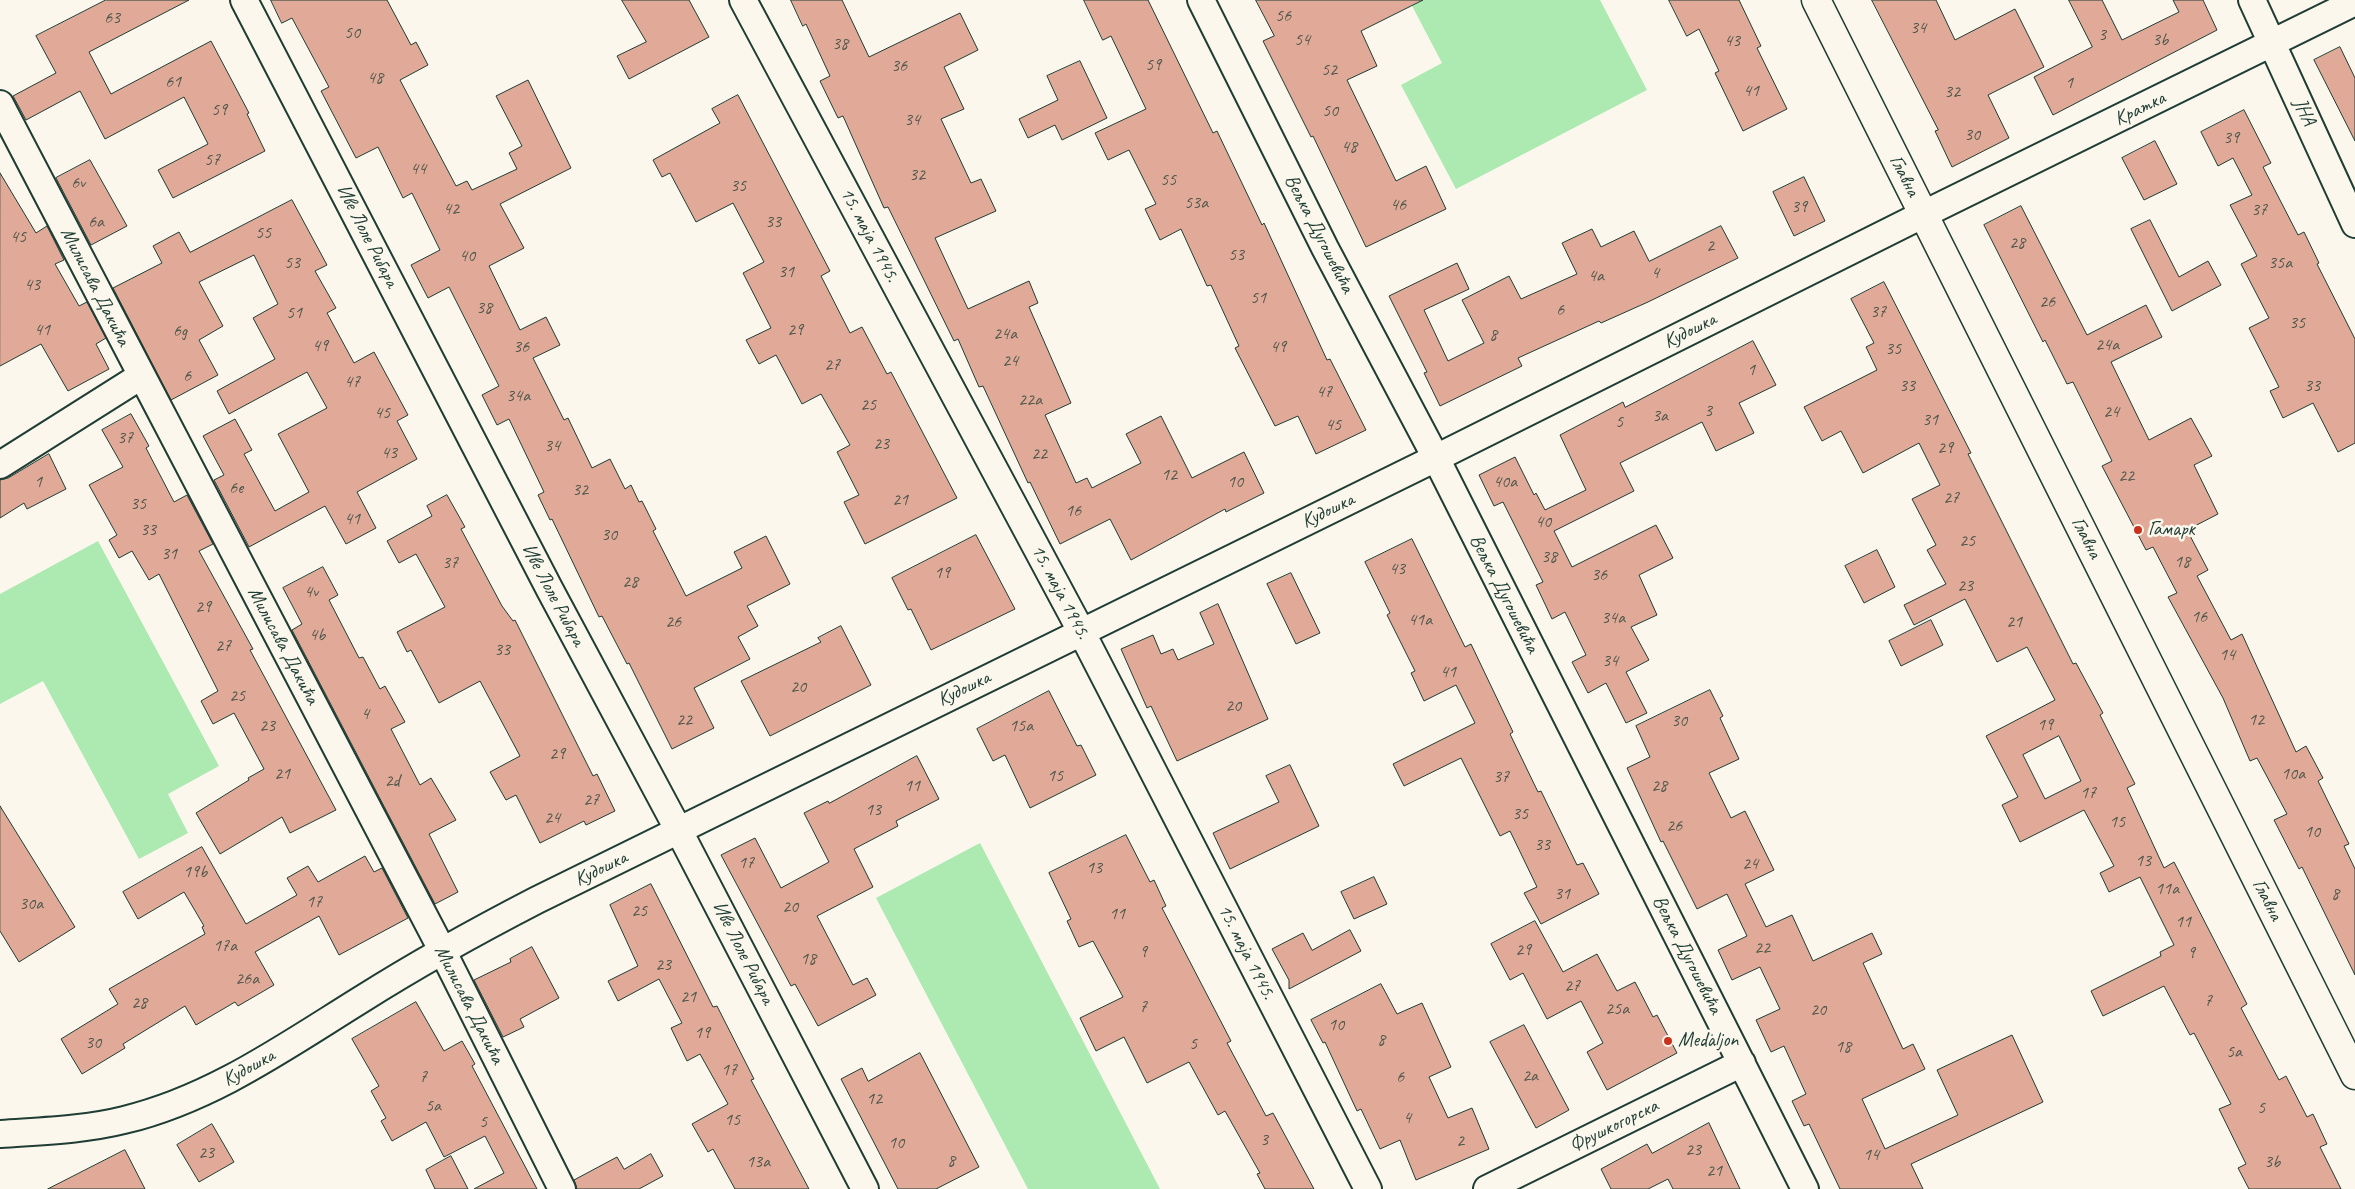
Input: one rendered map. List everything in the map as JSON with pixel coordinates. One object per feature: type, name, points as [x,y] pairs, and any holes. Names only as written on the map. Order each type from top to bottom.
[{"type":"main road","name":"Главна","points":[[1816,0],[2355,1075]]},
{"type":"street","name":"Иве Лоле Рибара","points":[[244,0],[550,590],[679,831],[865,1189]]},
{"type":"street","name":"15. маја 1945.","points":[[743,0],[1081,631],[1368,1189]]},
{"type":"street","name":"Вељка Дугошевића","points":[[1201,0],[1326,248],[1436,458],[1805,1189]]},
{"type":"street","name":"ЈНА","points":[[2252,0],[2355,224]]},
{"type":"street","name":"Кратка","points":[[1924,214],[2355,2]]},
{"type":"street","name":"Милисава Дакића","points":[[0,104],[442,950],[562,1189]]},
{"type":"street","name":"Кудошка","points":[[0,1134],[79,1128],[123,1121],[196,1096],[241,1074],[442,950],[537,900],[1436,458],[1924,214]]},
{"type":"street","points":[[0,465],[141,376]]},
{"type":"street","name":"Фрушкогорска","points":[[1487,1189],[1742,1063]]},
{"type":"green space","points":[[1409,0],[1600,0],[1647,90],[1456,189],[1401,85],[1442,63]]},
{"type":"green space","points":[[98,541],[219,766],[168,794],[188,833],[139,859],[43,681],[0,704],[0,594]]},
{"type":"green space","points":[[980,843],[1160,1189],[1028,1189],[876,898]]},
{"type":"building","points":[[106,0],[189,0],[89,52],[111,94],[211,41],[249,113],[247,114],[265,151],[173,198],[158,170],[208,144],[184,97],[105,139],[80,91],[26,120],[13,96],[56,73],[36,36]]},
{"type":"building","points":[[271,0],[387,0],[411,45],[416,42],[428,65],[400,80],[456,186],[467,181],[472,190],[517,169],[509,153],[522,146],[496,96],[528,80],[571,168],[500,204],[524,248],[489,266],[520,330],[546,317],[560,345],[533,358],[564,420],[568,418],[592,468],[610,459],[625,489],[631,485],[639,502],[642,501],[656,529],[653,531],[686,596],[742,568],[734,552],[766,536],[790,584],[747,606],[758,626],[738,637],[750,659],[694,688],[714,728],[672,749],[629,663],[627,664],[602,616],[599,617],[552,519],[550,520],[538,495],[544,492],[509,419],[497,425],[482,395],[499,386],[449,287],[428,298],[411,265],[440,250],[412,193],[403,198],[378,147],[356,158],[321,91],[329,87],[292,18],[282,23]]},
{"type":"building","points":[[622,0],[689,0],[709,37],[629,79],[617,56],[646,42]]},
{"type":"building","points":[[791,0],[842,0],[869,57],[960,13],[978,50],[944,67],[964,109],[941,119],[971,183],[981,179],[996,211],[935,238],[968,309],[1029,281],[1038,303],[1029,307],[1071,403],[1045,415],[1076,483],[1087,478],[1092,488],[1141,463],[1126,434],[1161,416],[1192,478],[1244,452],[1264,493],[1226,512],[1225,509],[1131,560],[1110,519],[1060,544],[1030,482],[1028,483],[983,386],[979,387],[958,339],[954,341],[888,207],[884,208],[843,116],[838,118],[820,81],[830,76],[806,24],[803,26]]},
{"type":"building","points":[[1084,0],[1148,0],[1213,133],[1217,131],[1262,225],[1264,223],[1327,360],[1330,359],[1366,430],[1316,454],[1298,416],[1275,426],[1235,348],[1239,346],[1211,285],[1207,286],[1181,229],[1160,240],[1145,209],[1156,204],[1129,150],[1108,160],[1095,133],[1146,109],[1111,36],[1103,40]]},
{"type":"building","points":[[1256,0],[1423,0],[1361,31],[1377,66],[1347,80],[1396,181],[1426,166],[1446,209],[1366,247],[1313,136],[1311,137],[1263,41],[1274,36]]},
{"type":"building","points":[[1669,0],[1739,0],[1761,46],[1757,48],[1787,109],[1743,131],[1715,73],[1719,71],[1699,29],[1687,36]]},
{"type":"building","points":[[1872,0],[1936,0],[1955,40],[2015,9],[2044,67],[1988,95],[2009,138],[1952,167],[1935,131],[1938,130]]},
{"type":"building","points":[[2069,0],[2102,0],[2122,40],[2179,12],[2173,0],[2203,0],[2217,30],[2053,115],[2034,77],[2092,47]]},
{"type":"building","points":[[2340,47],[2355,78],[2355,141],[2314,60]]},
{"type":"building","points":[[1080,61],[1107,118],[1062,140],[1055,125],[1028,138],[1019,119],[1058,100],[1047,76]]},
{"type":"building","points":[[738,95],[830,271],[821,276],[850,333],[862,327],[887,374],[891,372],[957,498],[865,544],[844,502],[859,495],[837,452],[850,445],[821,394],[802,404],[776,355],[759,364],[746,340],[771,328],[743,273],[764,262],[733,203],[696,222],[670,173],[662,177],[653,160],[720,123],[712,109]]},
{"type":"building","points":[[2244,110],[2271,163],[2263,167],[2298,235],[2304,232],[2319,263],[2317,264],[2355,339],[2355,443],[2338,452],[2313,403],[2283,418],[2270,391],[2279,387],[2249,328],[2269,318],[2241,264],[2257,256],[2230,205],[2252,195],[2233,158],[2218,166],[2201,132]]},
{"type":"building","points":[[2155,141],[2177,184],[2144,200],[2122,158]]},
{"type":"building","points":[[90,160],[127,226],[91,245],[56,178]]},
{"type":"building","points":[[0,173],[36,233],[47,226],[64,260],[55,264],[79,306],[87,302],[106,338],[96,344],[109,369],[68,391],[41,344],[0,366]]},
{"type":"building","points":[[1804,177],[1825,221],[1794,236],[1773,192]]},
{"type":"building","points":[[292,200],[327,265],[315,271],[336,308],[327,313],[354,363],[374,352],[408,415],[397,421],[417,459],[357,492],[376,528],[346,544],[325,506],[249,547],[214,480],[224,475],[203,436],[235,419],[252,450],[244,454],[275,511],[309,492],[278,434],[327,408],[307,372],[229,414],[217,391],[275,359],[253,318],[278,304],[254,255],[199,282],[223,326],[199,340],[218,375],[171,400],[113,288],[162,263],[153,246],[179,232],[190,252]]},
{"type":"building","points":[[2021,206],[2087,335],[2146,305],[2162,337],[2111,362],[2149,440],[2191,418],[2212,456],[2194,465],[2218,514],[2187,530],[2208,570],[2197,576],[2231,640],[2242,634],[2296,752],[2306,746],[2323,778],[2318,781],[2349,844],[2344,846],[2355,869],[2355,975],[2302,867],[2299,869],[2274,820],[2287,814],[2257,758],[2250,761],[2223,698],[2168,597],[2177,593],[2153,547],[2146,550],[2102,466],[2112,461],[2073,382],[2067,384],[2045,340],[2043,342],[1984,225]]},
{"type":"building","points":[[2150,220],[2179,277],[2208,261],[2221,285],[2172,311],[2131,229]]},
{"type":"building","points":[[1721,226],[1738,258],[1648,302],[1601,323],[1599,321],[1518,358],[1522,366],[1440,406],[1424,373],[1427,372],[1389,296],[1457,263],[1469,289],[1424,310],[1448,361],[1484,343],[1462,300],[1509,276],[1521,299],[1577,274],[1562,243],[1592,229],[1601,247],[1634,231],[1649,261]]},
{"type":"building","points":[[1884,282],[1971,453],[1968,454],[2073,664],[2076,663],[2103,713],[2100,715],[2135,784],[2127,788],[2164,868],[2174,862],[2247,1004],[2241,1008],[2279,1080],[2286,1076],[2307,1117],[2313,1114],[2327,1144],[2320,1147],[2341,1189],[2249,1189],[2238,1168],[2246,1164],[2219,1109],[2231,1104],[2194,1033],[2190,1035],[2164,986],[2103,1016],[2091,991],[2161,956],[2160,952],[2174,945],[2140,877],[2109,892],[2100,873],[2114,866],[2084,810],[2020,842],[2002,805],[2018,797],[1986,736],[2055,700],[2027,647],[1997,662],[1965,599],[1914,625],[1904,605],[1946,584],[1927,550],[1936,545],[1912,499],[1940,485],[1919,443],[1863,473],[1841,431],[1822,441],[1804,407],[1877,370],[1866,347],[1874,343],[1851,299]],"holes":[[[2059,736],[2081,781],[2045,799],[2023,755]]]},
{"type":"building","points":[[1753,341],[1776,385],[1739,403],[1754,433],[1716,451],[1702,422],[1620,463],[1634,491],[1554,531],[1572,567],[1656,525],[1673,558],[1639,575],[1657,615],[1631,627],[1649,660],[1626,672],[1647,713],[1626,723],[1606,683],[1588,693],[1572,662],[1586,655],[1565,612],[1552,619],[1536,585],[1543,582],[1503,502],[1494,506],[1479,475],[1515,457],[1534,495],[1536,493],[1545,510],[1586,490],[1560,435],[1623,402],[1625,407]]},
{"type":"building","points":[[131,414],[149,446],[146,448],[174,502],[187,495],[213,544],[199,551],[253,649],[250,650],[336,810],[290,833],[282,817],[220,854],[196,813],[264,769],[234,713],[213,724],[201,701],[218,691],[159,574],[149,580],[132,551],[119,558],[109,540],[117,535],[89,485],[123,467],[102,430]]},
{"type":"building","points":[[49,454],[66,489],[27,509],[24,503],[0,518],[0,480],[8,478]]},
{"type":"building","points":[[447,495],[465,527],[461,529],[502,606],[513,621],[515,620],[593,776],[597,774],[615,811],[586,825],[584,821],[540,843],[516,795],[506,800],[490,772],[520,756],[480,681],[439,703],[411,650],[407,652],[397,632],[445,607],[416,554],[399,563],[387,541],[432,516],[427,506]]},
{"type":"building","points":[[976,535],[1015,609],[931,650],[911,609],[908,610],[892,578]]},
{"type":"building","points":[[1412,539],[1465,647],[1471,644],[1513,732],[1510,734],[1538,792],[1541,791],[1577,865],[1583,863],[1599,894],[1541,924],[1524,893],[1537,887],[1510,831],[1500,836],[1461,758],[1404,786],[1393,764],[1475,723],[1456,685],[1424,701],[1411,673],[1415,671],[1387,615],[1390,613],[1365,562]]},
{"type":"building","points":[[1877,550],[1895,587],[1864,603],[1845,566]]},
{"type":"building","points":[[323,567],[338,595],[329,600],[359,658],[363,657],[380,689],[385,686],[405,722],[391,729],[420,785],[431,778],[456,820],[429,834],[458,892],[435,904],[292,630],[302,624],[283,588]]},
{"type":"building","points":[[1291,573],[1320,633],[1296,644],[1267,584]]},
{"type":"building","points":[[1218,604],[1268,719],[1177,761],[1151,706],[1147,708],[1121,649],[1153,635],[1161,654],[1173,649],[1178,660],[1214,644],[1200,613]]},
{"type":"building","points":[[1931,620],[1943,645],[1901,666],[1889,641]]},
{"type":"building","points":[[841,626],[871,685],[770,736],[741,681],[821,642],[818,638]]},
{"type":"building","points":[[1710,690],[1723,716],[1720,718],[1739,759],[1709,773],[1731,818],[1745,811],[1774,870],[1745,884],[1766,927],[1792,915],[1813,961],[1872,933],[1882,954],[1863,963],[1903,1049],[1913,1044],[1925,1069],[1862,1099],[1885,1149],[1958,1115],[1937,1070],[2012,1035],[2043,1102],[1911,1164],[1923,1189],[1840,1189],[1809,1124],[1804,1126],[1792,1101],[1806,1094],[1784,1046],[1771,1052],[1756,1020],[1780,1009],[1760,967],[1732,980],[1718,950],[1747,936],[1727,894],[1697,909],[1663,841],[1661,842],[1627,768],[1650,757],[1636,726]]},
{"type":"building","points":[[1049,691],[1077,746],[1081,745],[1096,775],[1030,808],[1005,755],[993,761],[977,729]]},
{"type":"building","points":[[917,756],[939,799],[896,821],[898,826],[854,849],[873,887],[817,916],[853,985],[867,978],[876,995],[818,1026],[795,984],[791,986],[721,855],[755,838],[781,888],[829,862],[804,813],[828,801],[829,803]]},
{"type":"building","points":[[1290,765],[1319,826],[1230,869],[1213,833],[1279,802],[1266,776]]},
{"type":"building","points":[[0,806],[75,927],[19,962],[0,931]]},
{"type":"building","points":[[1126,835],[1150,882],[1154,880],[1166,906],[1162,908],[1231,1041],[1227,1043],[1266,1116],[1273,1113],[1314,1189],[1265,1189],[1257,1174],[1260,1173],[1225,1111],[1218,1115],[1189,1062],[1147,1083],[1124,1037],[1096,1051],[1080,1018],[1123,997],[1093,941],[1079,947],[1067,921],[1071,919],[1049,873]]},
{"type":"building","points":[[202,847],[246,924],[297,895],[287,878],[308,866],[318,882],[365,856],[374,872],[382,868],[408,918],[339,955],[319,916],[255,952],[274,985],[238,1006],[235,1002],[196,1025],[185,1006],[123,1044],[125,1048],[82,1074],[61,1039],[118,1004],[109,989],[205,934],[202,927],[204,926],[184,892],[138,919],[123,892]]},
{"type":"building","points":[[1374,877],[1387,904],[1354,919],[1341,892]]},
{"type":"building","points":[[651,884],[713,1007],[717,1006],[754,1079],[751,1080],[809,1189],[735,1189],[713,1149],[708,1152],[692,1124],[728,1104],[700,1054],[687,1061],[671,1028],[682,1023],[659,979],[618,1001],[608,981],[638,966],[610,905]]},
{"type":"building","points":[[1535,921],[1563,972],[1597,954],[1617,991],[1635,982],[1653,1017],[1657,1015],[1677,1053],[1607,1090],[1587,1052],[1603,1043],[1581,1001],[1547,1019],[1523,973],[1510,980],[1491,944]]},
{"type":"building","points":[[1350,930],[1361,951],[1289,989],[1289,980],[1272,949],[1303,933],[1312,950]]},
{"type":"building","points":[[532,947],[559,998],[520,1019],[524,1027],[503,1037],[474,980],[511,962],[510,959]]},
{"type":"building","points":[[1381,984],[1397,1014],[1422,1003],[1451,1067],[1429,1077],[1448,1118],[1472,1108],[1489,1149],[1416,1180],[1400,1140],[1380,1149],[1361,1109],[1357,1111],[1325,1042],[1323,1043],[1311,1020]]},
{"type":"building","points":[[416,1002],[444,1051],[462,1041],[475,1064],[472,1066],[537,1189],[474,1189],[504,1173],[485,1136],[444,1157],[426,1122],[392,1141],[381,1121],[386,1118],[371,1091],[379,1086],[352,1039]]},
{"type":"building","points":[[1524,1025],[1569,1110],[1536,1128],[1490,1042]]},
{"type":"building","points":[[920,1053],[979,1167],[936,1189],[898,1189],[841,1079],[862,1068],[868,1081]]},
{"type":"building","points":[[1709,1123],[1740,1189],[1673,1189],[1668,1179],[1648,1189],[1611,1189],[1601,1169],[1647,1144],[1652,1153]]},
{"type":"building","points":[[212,1124],[234,1162],[199,1182],[177,1145]]},
{"type":"building","points":[[125,1150],[145,1189],[48,1189]]},
{"type":"building","points":[[651,1154],[663,1176],[639,1189],[577,1189],[574,1180],[617,1157],[624,1169]]},
{"type":"building","points":[[451,1156],[468,1189],[435,1189],[426,1170]]},
{"type":"place","name":"Гамарк","points":[[2138,530]]},
{"type":"place","name":"Medaljon","points":[[1668,1041]]}]
